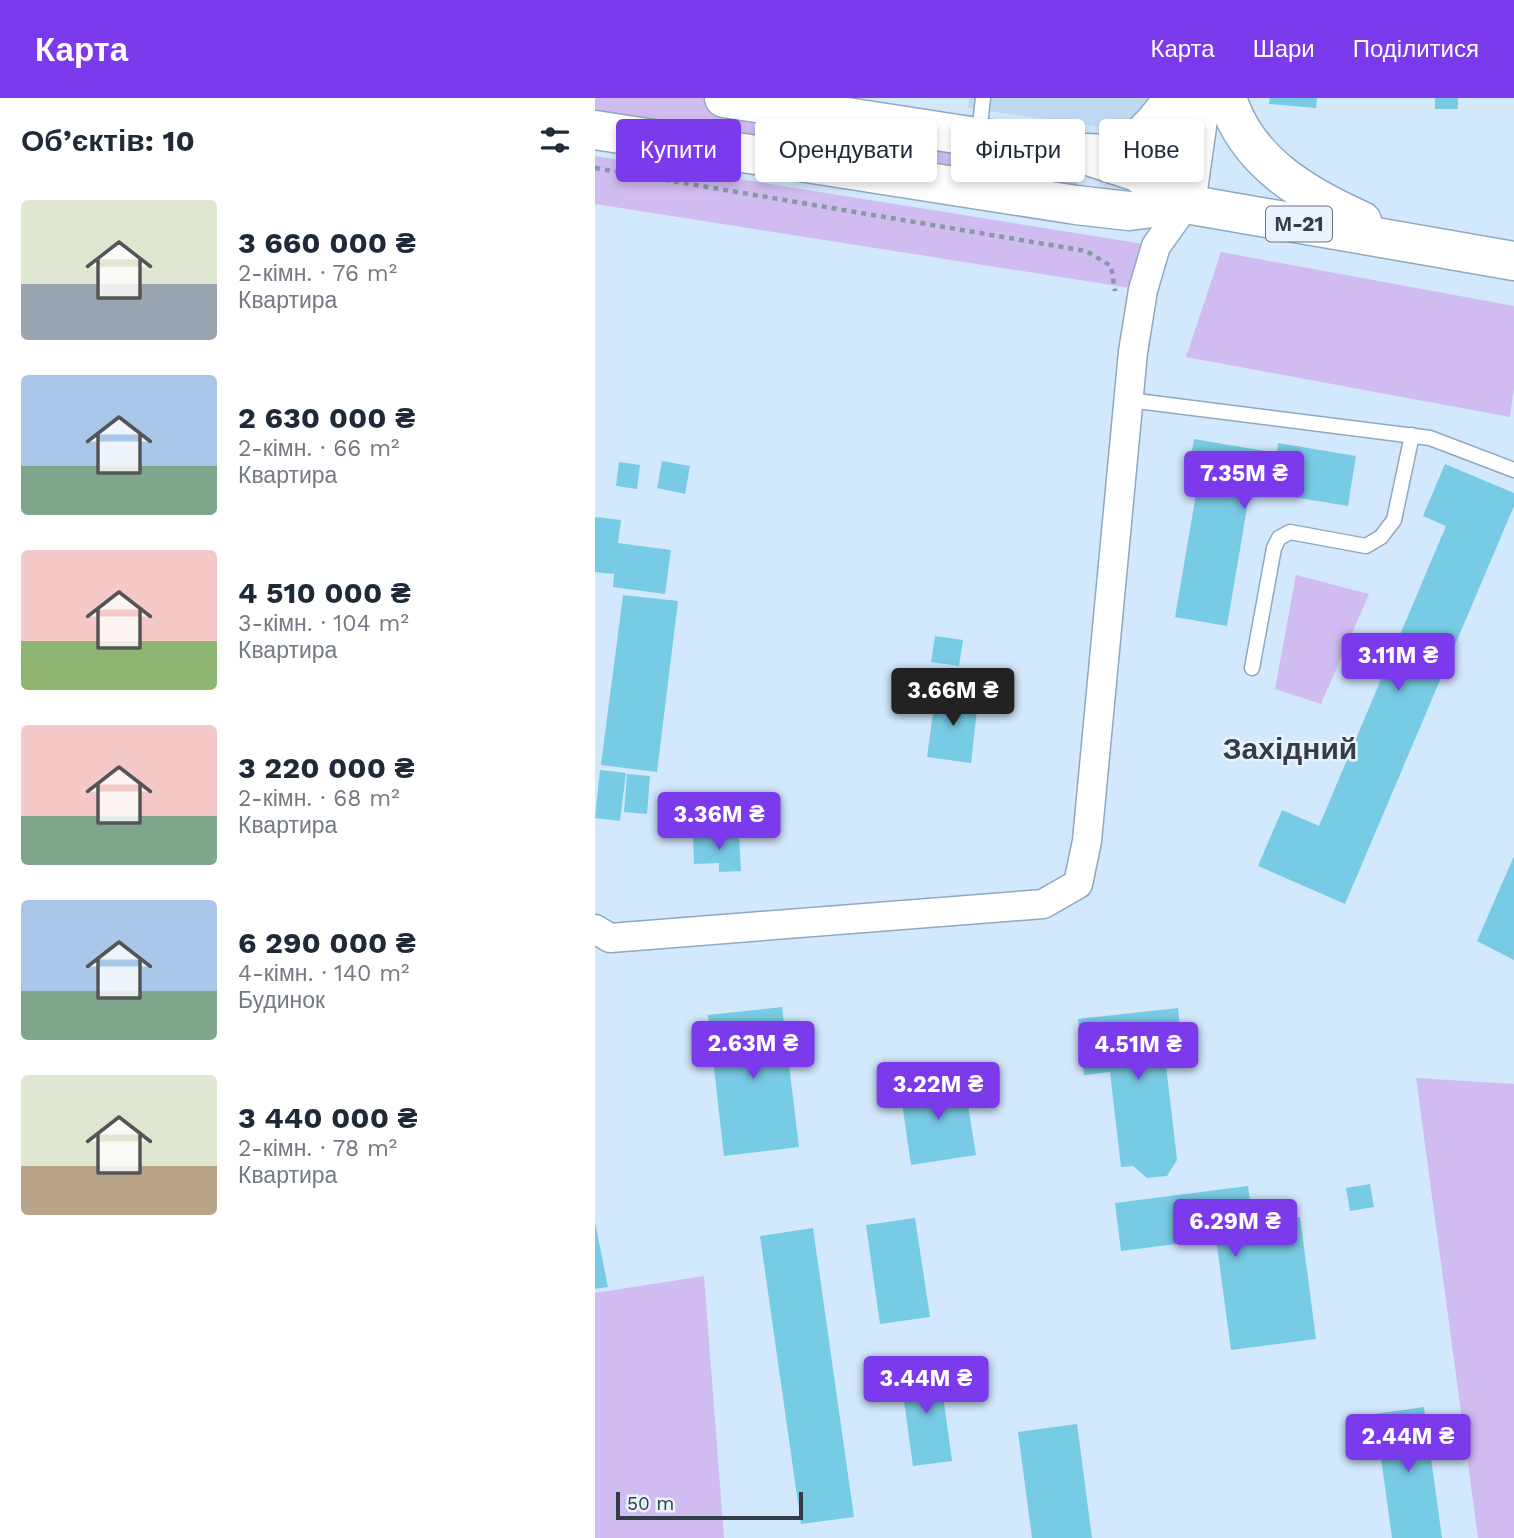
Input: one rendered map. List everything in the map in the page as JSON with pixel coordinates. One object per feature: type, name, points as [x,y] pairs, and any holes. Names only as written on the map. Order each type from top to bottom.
[{"type":"main road","name":"М-21","points":[[724,98],[951,134]]},
{"type":"main road","points":[[1085,153],[1112,153],[1126,145],[1148,129],[1173,98]]},
{"type":"main road","points":[[1186,204],[1201,98]]},
{"type":"main road","points":[[1227,98],[1234,122],[1258,153],[1282,176],[1315,200],[1412,244]]},
{"type":"main road","name":"М-21","points":[[595,130],[1076,205],[1129,211],[1186,204],[1514,261]]},
{"type":"main road","name":"М-21","points":[[1085,155],[1137,172],[1186,204]]},
{"type":"street","points":[[595,929],[610,938],[1043,904],[1078,884],[1087,841],[1129,400],[1143,290],[1156,246],[1186,204]]},
{"type":"lane","points":[[981,119],[983,98]]},
{"type":"lane","points":[[1129,400],[1430,438],[1514,470]]},
{"type":"lane","points":[[1252,668],[1274,548],[1279,538],[1290,532],[1366,546],[1381,537],[1394,520],[1412,435]]},
{"type":"path","points":[[595,168],[1086,251],[1111,266],[1116,298]]},
{"type":"shaded area","points":[[595,98],[726,98],[861,119],[755,119],[755,154],[741,152],[741,119],[616,119],[616,132],[595,129]]},
{"type":"shaded area","points":[[969,98],[1155,98],[1141,115],[1133,119],[1099,119],[1099,127],[1085,125],[1085,119],[1044,119],[968,108]]},
{"type":"shaded area","points":[[937,131],[951,133],[951,182],[1077,182],[1076,205],[930,182],[937,182]]},
{"type":"shaded area","points":[[595,156],[616,159],[616,182],[741,182],[741,179],[1156,246],[1143,290],[595,204]]},
{"type":"shaded area","points":[[1221,252],[1514,306],[1514,387],[1510,417],[1186,357]]},
{"type":"shaded area","points":[[1296,575],[1369,594],[1321,704],[1275,689]]},
{"type":"shaded area","points":[[1416,1078],[1514,1084],[1514,1538],[1478,1538]]},
{"type":"shaded area","points":[[704,1276],[724,1538],[595,1538],[595,1293]]},
{"type":"building","points":[[1270,98],[1317,98],[1316,108],[1269,104]]},
{"type":"building","points":[[1435,98],[1458,98],[1458,109],[1435,109]]},
{"type":"building","points":[[1194,439],[1277,453],[1278,443],[1356,456],[1348,506],[1250,490],[1227,626],[1175,617],[1196,494],[1185,492]]},
{"type":"building","points":[[662,461],[690,466],[685,494],[657,488]]},
{"type":"building","points":[[619,462],[640,465],[637,489],[616,486]]},
{"type":"building","points":[[1445,464],[1514,493],[1514,506],[1345,904],[1258,866],[1282,810],[1319,826],[1446,526],[1423,516]]},
{"type":"building","points":[[595,517],[621,520],[618,543],[671,550],[665,594],[613,587],[614,574],[595,572]]},
{"type":"building","points":[[623,595],[678,601],[657,772],[601,765]]},
{"type":"building","points":[[935,636],[963,640],[959,666],[931,662]]},
{"type":"building","points":[[943,688],[969,691],[967,708],[977,710],[971,763],[927,757],[934,706],[941,707]]},
{"type":"building","points":[[600,770],[626,773],[620,821],[595,818]]},
{"type":"building","points":[[627,774],[650,776],[647,814],[624,812]]},
{"type":"building","points":[[713,793],[715,819],[689,821],[687,795]]},
{"type":"building","points":[[739,835],[741,871],[719,872],[719,863],[694,864],[693,838]]},
{"type":"building","points":[[1514,856],[1514,960],[1477,941]]},
{"type":"building","points":[[782,1007],[799,1147],[724,1156],[708,1015]]},
{"type":"building","points":[[1178,1008],[1184,1063],[1166,1065],[1177,1160],[1167,1176],[1147,1178],[1133,1166],[1121,1167],[1110,1072],[1084,1075],[1078,1019]]},
{"type":"building","points":[[964,1080],[976,1155],[911,1165],[900,1089]]},
{"type":"building","points":[[1370,1184],[1374,1207],[1350,1211],[1346,1188]]},
{"type":"building","points":[[1248,1186],[1253,1223],[1300,1217],[1316,1339],[1231,1350],[1216,1239],[1121,1251],[1115,1203]]},
{"type":"building","points":[[915,1218],[930,1317],[880,1324],[866,1225]]},
{"type":"building","points":[[595,1222],[608,1287],[595,1289]]},
{"type":"building","points":[[813,1228],[854,1517],[801,1524],[760,1236]]},
{"type":"building","points":[[939,1366],[952,1461],[913,1466],[900,1372]]},
{"type":"building","points":[[1424,1407],[1442,1538],[1392,1538],[1375,1414]]},
{"type":"building","points":[[1077,1424],[1092,1538],[1032,1538],[1018,1432]]},
{"type":"district","name":"Західний","points":[[1290,749]]}]
